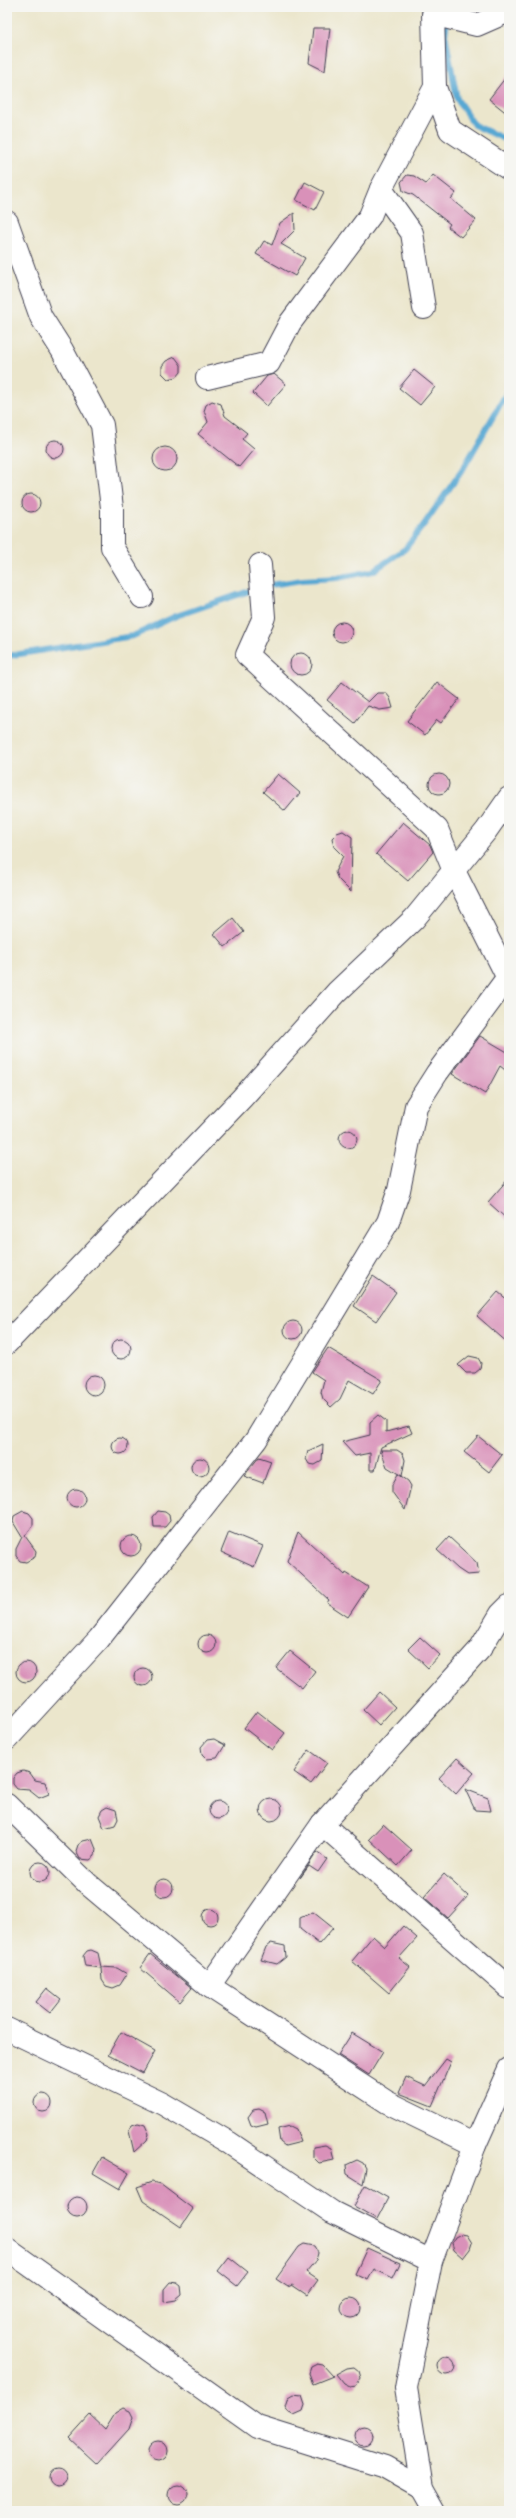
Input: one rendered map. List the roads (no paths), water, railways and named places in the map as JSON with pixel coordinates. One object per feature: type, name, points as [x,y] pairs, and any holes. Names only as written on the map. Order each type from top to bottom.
[{"type":"street","points":[[509,11],[477,25],[433,14],[435,87],[450,130],[509,169]]},
{"type":"street","points":[[208,378],[269,363],[290,323],[370,216],[382,189],[435,87]]},
{"type":"street","points":[[382,189],[412,233],[424,308]]},
{"type":"street","points":[[7,222],[41,317],[62,350],[102,425],[112,508],[112,547],[142,597]]},
{"type":"street","points":[[7,1739],[99,1639],[256,1440],[388,1222],[399,1190],[416,1106],[508,978],[454,871],[437,829],[247,654],[264,616],[260,569]]},
{"type":"street","points":[[7,1343],[242,1098],[337,992],[414,920],[454,871],[509,798]]},
{"type":"street","points":[[209,1986],[322,1824],[480,1649],[501,1614],[509,1606]]},
{"type":"street","points":[[7,1805],[89,1885],[209,1986],[388,2102],[475,2145]]},
{"type":"street","points":[[322,1824],[509,1988]]},
{"type":"street","points":[[7,2029],[163,2104],[228,2142],[332,2212],[431,2261]]},
{"type":"street","points":[[435,2511],[422,2488],[406,2388],[431,2261],[475,2145],[509,2069]]},
{"type":"street","points":[[7,2249],[257,2426],[385,2467],[422,2488]]},
{"type":"waterway","points":[[447,21],[445,34],[457,99],[474,125],[509,141]]},
{"type":"waterway","points":[[7,656],[133,636],[176,616],[264,586],[302,580],[337,578],[373,571],[405,549],[425,523],[463,469],[509,389]]}]
